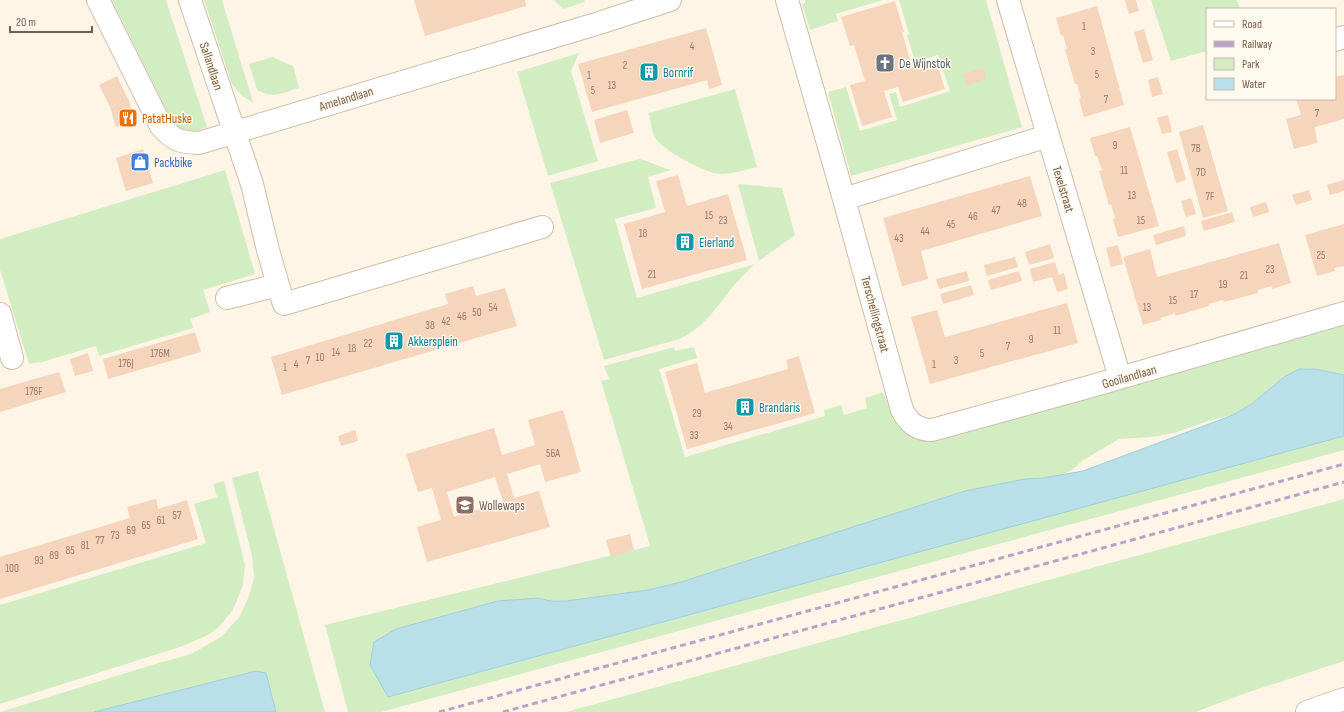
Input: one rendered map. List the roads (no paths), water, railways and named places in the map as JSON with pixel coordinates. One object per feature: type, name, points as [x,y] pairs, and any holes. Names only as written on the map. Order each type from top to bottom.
[{"type":"street","name":"Amelandlaan","points":[[98,0],[161,126],[170,137],[184,142],[199,142],[234,132],[670,0]]},
{"type":"street","name":"Sallandlaan","points":[[190,0],[234,132]]},
{"type":"street","name":"Terschellingstraat","points":[[787,0],[902,410],[907,420],[914,425]]},
{"type":"street","name":"Texelstraat","points":[[1008,0],[1120,378]]},
{"type":"street","points":[[234,132],[252,184],[268,250],[284,304],[542,227]]},
{"type":"street","points":[[844,199],[1048,136]]},
{"type":"street","points":[[227,298],[278,285]]},
{"type":"street","name":"Gooilandlaan","points":[[914,425],[920,429],[932,430],[1120,378],[1344,313]]},
{"type":"street","points":[[0,314],[12,358]]},
{"type":"street","points":[[1307,712],[1344,700]]},
{"type":"water","points":[[1299,369],[1315,369],[1344,375],[1344,436],[388,697],[370,665],[374,642],[396,629],[498,601],[538,598],[550,601],[566,601],[648,590],[681,582],[965,491],[1025,479],[1043,478],[1083,471],[1233,415],[1253,403],[1284,377]]},
{"type":"water","points":[[256,671],[266,673],[276,712],[94,712]]},
{"type":"railway","points":[[439,712],[1344,464]]},
{"type":"railway","points":[[503,712],[1344,482]]},
{"type":"place","name":"De Wijnstok","points":[[885,63]]},
{"type":"place","name":"Bornrif","points":[[649,72]]},
{"type":"place","name":"PatatHuske","points":[[128,118]]},
{"type":"place","name":"Packbike","points":[[140,162]]},
{"type":"place","name":"Eierland","points":[[685,242]]},
{"type":"place","name":"Akkersplein","points":[[394,341]]},
{"type":"place","name":"Brandaris","points":[[745,407]]},
{"type":"place","name":"Wollewaps","points":[[465,505]]}]
